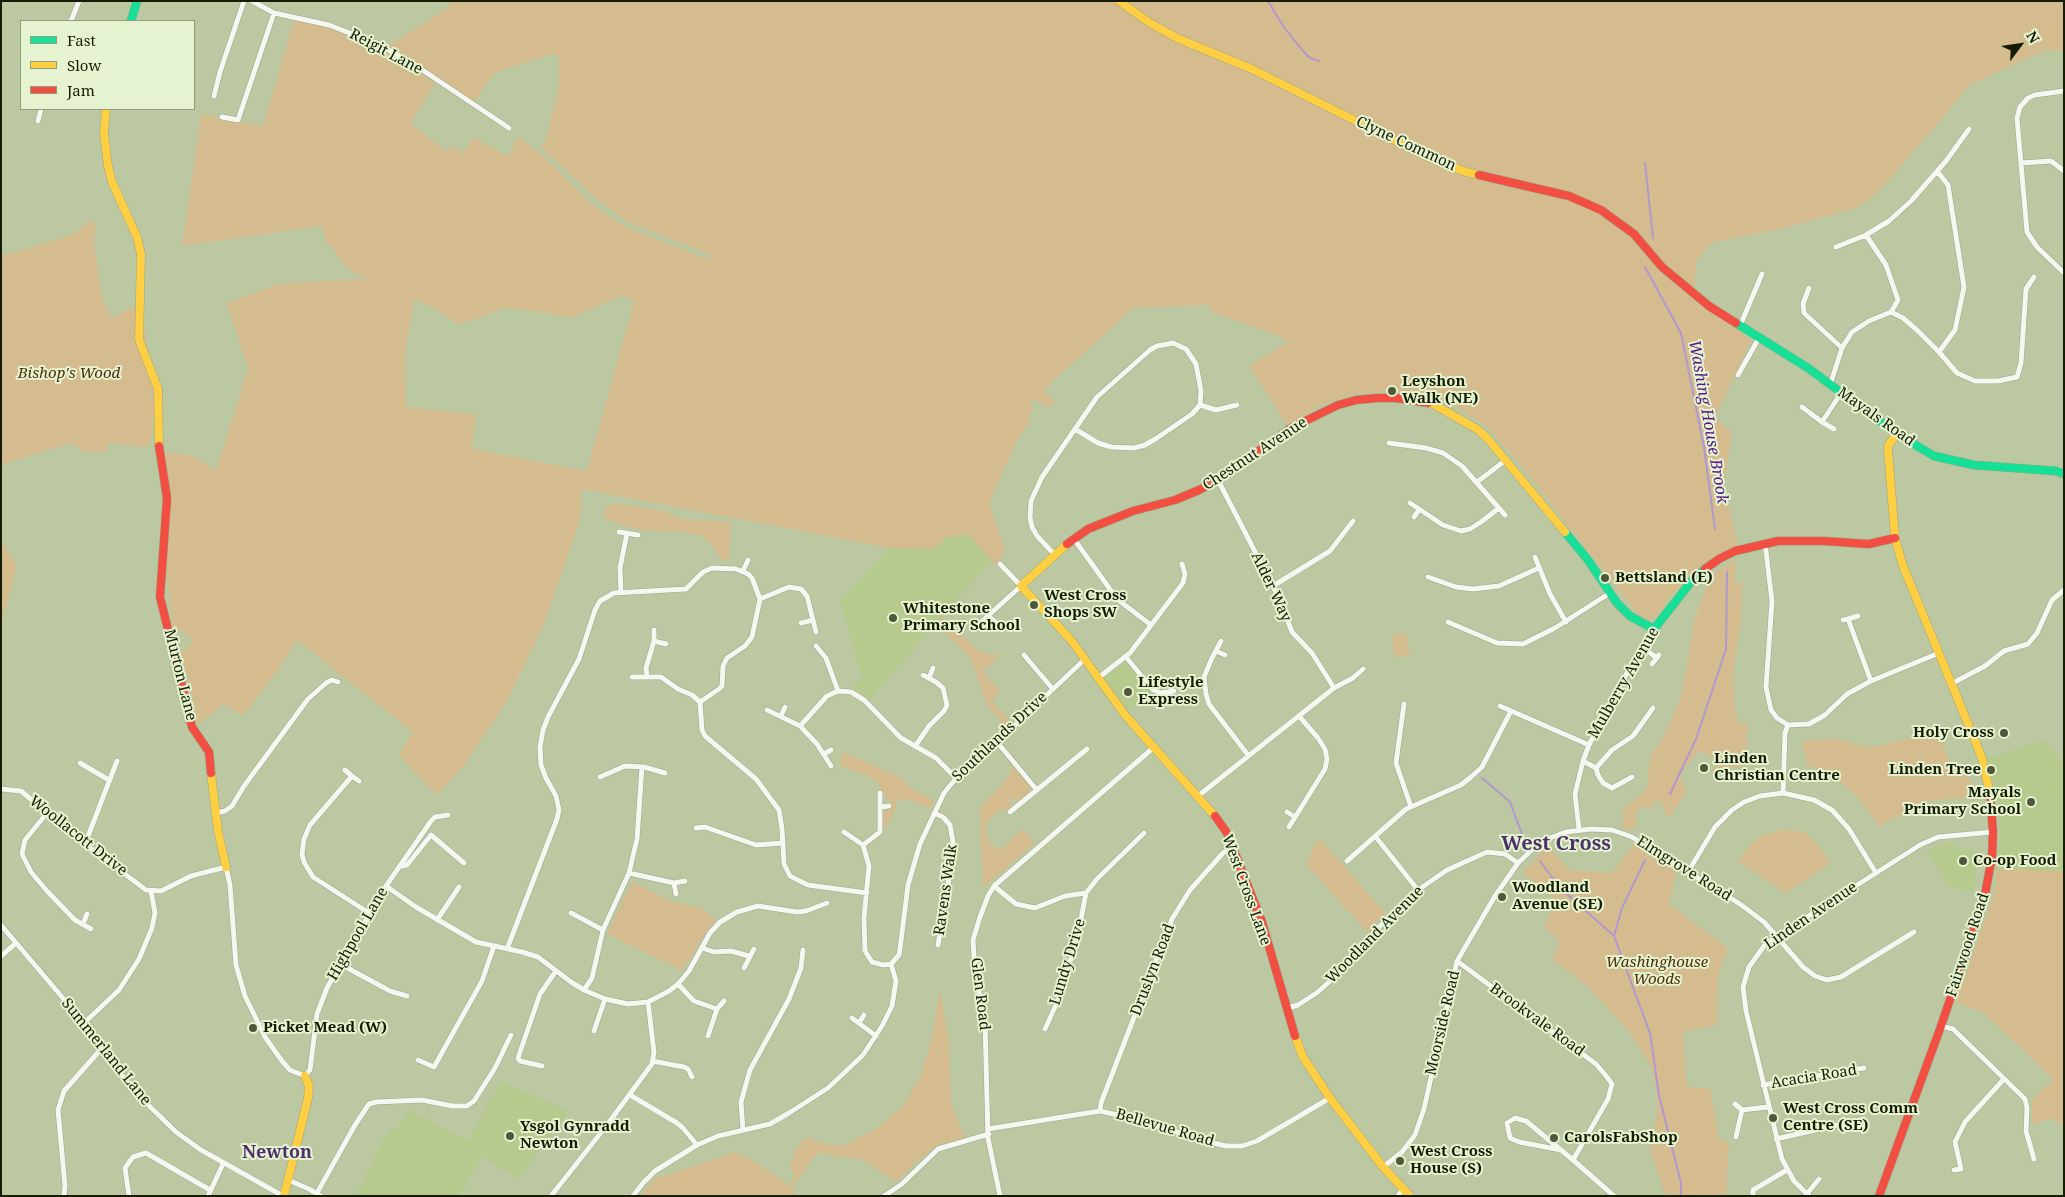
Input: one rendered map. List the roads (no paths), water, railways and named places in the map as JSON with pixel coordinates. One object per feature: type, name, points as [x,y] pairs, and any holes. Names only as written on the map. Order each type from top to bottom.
[{"type":"street","points":[[71,20],[79,1]]},
{"type":"street","points":[[131,20],[137,1]]},
{"type":"street","points":[[214,96],[220,72],[244,1]]},
{"type":"street","name":"Reigit Lane","points":[[252,1],[274,13],[329,24],[378,44],[412,63],[508,128]]},
{"type":"street","name":"Clyne Common","points":[[1119,1],[1150,23],[1178,38],[1254,70],[1428,157],[1466,172],[1569,196],[1586,202],[1619,222],[1634,234],[1662,267],[1709,306]]},
{"type":"street","points":[[222,118],[238,120],[274,13]]},
{"type":"street","points":[[2064,91],[2035,95],[2020,106],[2016,118],[2027,232],[2037,247],[2064,273]]},
{"type":"street","points":[[38,121],[41,110]]},
{"type":"street","name":"Murton Lane","points":[[106,110],[104,133],[108,166],[112,182],[137,237],[141,254],[139,340],[158,389],[158,439],[167,498],[160,597],[192,727],[209,752],[216,813],[230,885],[236,965],[245,996],[256,1021],[282,1061],[290,1070],[305,1076]]},
{"type":"street","points":[[1836,247],[1866,235],[1889,221],[1911,202],[1970,129]]},
{"type":"street","points":[[2021,163],[2051,161],[2064,170]]},
{"type":"street","points":[[1937,171],[1948,185],[1964,287],[1955,330],[1939,352]]},
{"type":"street","points":[[1830,385],[1842,348],[1852,332],[1869,321],[1891,312],[1898,300],[1886,265],[1866,235]]},
{"type":"street","points":[[1740,326],[1762,274]]},
{"type":"street","points":[[1891,312],[1903,318],[1939,352],[1957,373],[1976,381],[1998,381],[2017,377],[2021,363],[2026,289],[2034,277]]},
{"type":"street","points":[[1809,288],[1803,304],[1804,313],[1842,348]]},
{"type":"street","name":"Mayals Road","points":[[1709,306],[1808,368],[1897,434],[1942,459],[1974,465],[2056,471],[2064,474]]},
{"type":"street","points":[[1738,375],[1759,338]]},
{"type":"street","points":[[1054,555],[1037,536],[1032,526],[1030,516],[1031,500],[1042,477],[1075,428],[1097,398],[1150,350],[1166,344],[1180,345],[1191,355],[1201,391],[1200,405],[1192,414],[1157,438],[1145,445],[1134,448],[1111,447],[1098,443],[1075,428]]},
{"type":"street","points":[[1822,422],[1841,393]]},
{"type":"street","name":"Chestnut Avenue","points":[[1021,586],[1054,555],[1088,529],[1111,518],[1176,500],[1218,480],[1291,428],[1323,412],[1347,402],[1376,398],[1396,398],[1433,404],[1477,429],[1506,460],[1588,560],[1610,593],[1630,616],[1656,625]]},
{"type":"street","points":[[1200,405],[1216,410],[1237,405]]},
{"type":"street","points":[[1802,407],[1834,429]]},
{"type":"street","name":"Fairwood Road","points":[[1879,1196],[1941,1026],[1984,900],[1989,876],[1993,832],[1990,794],[1982,758],[1903,566],[1895,538],[1888,449],[1889,444],[1897,434]]},
{"type":"street","points":[[1389,443],[1426,448],[1443,453],[1462,466],[1504,514]]},
{"type":"street","points":[[1477,482],[1506,460]]},
{"type":"street","name":"Alder Way","points":[[1218,480],[1273,586],[1292,632],[1312,653],[1334,688]]},
{"type":"street","points":[[1410,503],[1443,525],[1461,531],[1481,522],[1499,508]]},
{"type":"street","points":[[1414,517],[1419,510]]},
{"type":"street","points":[[1273,586],[1330,551],[1353,521]]},
{"type":"street","points":[[619,532],[638,535]]},
{"type":"street","points":[[620,592],[620,568],[627,533]]},
{"type":"street","name":"Mulberry Avenue","points":[[1579,830],[1574,794],[1589,745],[1642,647],[1656,625],[1689,583],[1705,569],[1735,551],[1765,543],[1789,540],[1869,544],[1895,538]]},
{"type":"street","points":[[1074,539],[1117,599],[1151,625]]},
{"type":"street","points":[[1765,543],[1772,601],[1766,687],[1771,710],[1777,718],[1788,725],[1799,726],[1816,720],[1825,715],[1847,694],[1871,681],[1939,653]]},
{"type":"street","points":[[1535,557],[1550,594],[1566,622]]},
{"type":"street","points":[[743,571],[748,560]]},
{"type":"street","name":"West Cross Lane","points":[[1000,564],[1059,626],[1086,659],[1125,715],[1219,822],[1233,846],[1262,922],[1296,1041],[1303,1057],[1330,1098],[1383,1167],[1400,1193],[1410,1196]]},
{"type":"street","points":[[1098,678],[1126,657],[1151,625],[1185,578],[1182,564]]},
{"type":"street","points":[[507,949],[559,810],[556,796],[542,765],[540,747],[543,730],[579,660],[591,621],[600,601],[608,595],[620,592],[682,590],[690,587],[703,572],[712,568],[743,571],[752,578],[760,599],[750,642],[727,658],[723,666],[722,686],[714,694],[700,702]]},
{"type":"street","points":[[1428,577],[1456,587],[1473,589],[1499,586],[1539,568]]},
{"type":"street","points":[[980,624],[1021,586]]},
{"type":"street","points":[[760,599],[789,587],[798,587],[806,593],[816,632]]},
{"type":"street","points":[[1951,684],[1985,666],[2004,651],[2028,644],[2037,633],[2052,600],[2064,590]]},
{"type":"street","points":[[1448,622],[1497,643],[1516,645],[1537,638],[1566,622],[1610,593]]},
{"type":"street","points":[[988,616],[995,622]]},
{"type":"street","points":[[1858,616],[1846,619],[1871,681]]},
{"type":"street","points":[[801,623],[813,620]]},
{"type":"street","points":[[646,676],[646,668],[654,642],[654,630]]},
{"type":"street","points":[[1222,641],[1204,677],[1206,694],[1209,704],[1248,756]]},
{"type":"street","points":[[654,642],[666,644]]},
{"type":"street","points":[[816,646],[826,658],[838,691]]},
{"type":"street","points":[[1642,647],[1658,657],[1652,664]]},
{"type":"street","points":[[1216,650],[1225,655]]},
{"type":"street","points":[[1024,655],[1052,688]]},
{"type":"street","points":[[1126,657],[1153,690],[1161,693],[1174,691]]},
{"type":"street","name":"Southlands Drive","points":[[891,964],[899,955],[905,903],[912,867],[920,844],[944,793],[955,777],[997,742],[1052,688],[1086,659]]},
{"type":"street","points":[[929,678],[933,668]]},
{"type":"street","points":[[1198,796],[1334,688],[1354,678],[1363,669]]},
{"type":"street","points":[[916,745],[928,726],[946,708],[943,688],[923,675]]},
{"type":"street","points":[[632,677],[661,677],[678,690],[692,695],[700,702],[702,730],[706,736],[756,779],[779,810],[784,864],[794,879],[808,885],[867,893]]},
{"type":"street","points":[[216,813],[226,811],[232,806],[244,786],[308,700],[326,683],[332,680],[338,682]]},
{"type":"street","points":[[800,726],[822,700],[838,691],[851,692],[862,698],[901,738],[936,758],[955,777]]},
{"type":"street","points":[[1404,704],[1396,763],[1411,807]]},
{"type":"street","points":[[1500,706],[1589,745]]},
{"type":"street","points":[[781,716],[785,708]]},
{"type":"street","points":[[1596,768],[1612,750],[1633,736],[1653,708]]},
{"type":"street","points":[[767,710],[800,726],[824,754],[831,766]]},
{"type":"street","points":[[1347,861],[1411,807],[1461,785],[1482,767],[1511,711]]},
{"type":"street","points":[[1289,827],[1325,769],[1326,759],[1324,749],[1318,738],[1299,716]]},
{"type":"street","points":[[1784,793],[1785,733],[1788,725]]},
{"type":"street","points":[[997,742],[1036,789]]},
{"type":"street","name":"Glen Road","points":[[1000,1196],[988,1132],[985,1022],[975,973],[974,940],[988,896],[994,886],[1153,748]]},
{"type":"street","points":[[1010,812],[1087,749]]},
{"type":"street","points":[[824,754],[831,750]]},
{"type":"street","points":[[85,844],[117,761]]},
{"type":"street","points":[[1583,761],[1596,768],[1603,783],[1612,788],[1632,777]]},
{"type":"street","points":[[80,763],[109,780]]},
{"type":"street","points":[[600,777],[625,766],[642,767],[666,773]]},
{"type":"street","points":[[584,990],[592,978],[603,930],[629,873],[637,839],[642,767]]},
{"type":"street","points":[[345,770],[359,782]]},
{"type":"street","points":[[352,776],[310,825],[304,839],[302,854],[304,862],[313,877],[369,914]]},
{"type":"street","name":"Woollacott Drive","points":[[1,789],[21,791],[85,844],[146,890],[151,891]]},
{"type":"street","points":[[863,846],[880,832],[880,793]]},
{"type":"street","points":[[1688,872],[1715,827],[1732,810],[1760,796],[1784,793],[1814,800],[1832,810],[1849,829],[1876,873]]},
{"type":"street","points":[[881,807],[889,806]]},
{"type":"street","points":[[1287,812],[1295,817]]},
{"type":"street","points":[[47,813],[25,840],[22,854],[31,872],[75,920],[91,929]]},
{"type":"street","name":"Ravens Walk","points":[[934,813],[943,817],[950,826],[954,848],[938,946]]},
{"type":"street","name":"Highpool Lane","points":[[305,1076],[310,1070],[317,1014],[327,988],[340,964],[386,886],[425,829],[436,817],[448,815]]},
{"type":"street","points":[[696,828],[705,827],[756,845],[783,843]]},
{"type":"street","points":[[425,829],[464,863]]},
{"type":"street","name":"Elmgrove Road","points":[[1550,838],[1579,830],[1612,830],[1632,836],[1651,846],[1688,872],[1740,904],[1764,922],[1808,972],[1822,978],[1832,980],[1842,977],[1914,932]]},
{"type":"street","points":[[634,1196],[642,1183],[655,1171],[696,1145],[708,1139],[770,1124],[828,1088],[864,1055],[876,1036],[892,1006],[896,981],[891,964],[883,965],[872,962],[865,951],[864,938],[869,866],[863,846],[844,832]]},
{"type":"street","name":"Linden Avenue","points":[[1807,1195],[1794,1181],[1782,1159],[1768,1107],[1746,1011],[1743,987],[1749,967],[1764,946],[1777,936],[1920,845],[1938,837],[1993,832]]},
{"type":"street","points":[[1086,893],[1144,833]]},
{"type":"street","points":[[398,867],[407,865],[431,835]]},
{"type":"street","points":[[1375,836],[1418,890]]},
{"type":"street","points":[[848,842],[853,837]]},
{"type":"street","name":"Moorside Road","points":[[1383,1167],[1402,1152],[1415,1135],[1424,1108],[1457,961],[1495,896],[1518,863],[1534,848],[1550,838]]},
{"type":"street","name":"Druslyn Road","points":[[1100,1111],[1101,1103],[1176,912],[1190,890],[1233,846]]},
{"type":"street","name":"Woodland Avenue","points":[[1288,1008],[1307,1000],[1318,992],[1342,970],[1376,931],[1418,890],[1447,870],[1487,852],[1506,854],[1518,863]]},
{"type":"street","points":[[84,1023],[119,990],[139,959],[152,928],[155,913],[151,891],[161,891],[191,876],[226,867]]},
{"type":"street","points":[[629,873],[674,883],[685,881]]},
{"type":"street","points":[[674,883],[676,894]]},
{"type":"street","points":[[386,886],[436,920],[476,942],[538,957],[584,990],[605,999],[628,1004],[648,1002],[678,984],[689,970],[710,933],[720,922],[743,909],[758,906],[781,910],[806,911],[827,903]]},
{"type":"street","name":"Lundy Drive","points":[[994,886],[1016,904],[1034,908],[1065,896],[1086,893],[1080,926],[1060,996],[1045,1029]]},
{"type":"street","points":[[436,920],[459,887]]},
{"type":"street","points":[[804,904],[806,911]]},
{"type":"street","points":[[571,913],[603,930]]},
{"type":"street","points":[[83,924],[87,914]]},
{"type":"street","name":"Summerland Lane","points":[[1,925],[84,1023],[136,1094],[176,1132],[223,1164],[284,1196]]},
{"type":"street","points":[[1,956],[16,943]]},
{"type":"street","points":[[418,1060],[434,1067],[482,982],[494,946]]},
{"type":"street","points":[[702,948],[714,952],[731,952],[749,956]]},
{"type":"street","points":[[744,968],[754,949]]},
{"type":"street","points":[[743,1130],[741,1102],[747,1078],[757,1054],[789,999],[801,968],[803,950]]},
{"type":"street","name":"Brookvale Road","points":[[1457,961],[1596,1064],[1612,1084],[1608,1100],[1573,1160]]},
{"type":"street","points":[[340,964],[390,991],[407,996]]},
{"type":"street","points":[[542,1066],[520,1061],[518,1058],[540,994],[556,971]]},
{"type":"street","points":[[678,984],[694,1001],[717,1009]]},
{"type":"street","points":[[594,1031],[605,999]]},
{"type":"street","points":[[708,1036],[717,1009],[724,1001]]},
{"type":"street","points":[[551,1196],[647,1072],[654,1052],[648,1002]]},
{"type":"street","points":[[859,1023],[864,1015]]},
{"type":"street","points":[[852,1018],[876,1036]]},
{"type":"street","points":[[1941,1026],[1953,1029],[2025,1099],[2027,1108],[2026,1131],[2034,1159]]},
{"type":"street","points":[[288,1180],[319,1194],[355,1125],[369,1104],[422,1100],[452,1106],[466,1106],[474,1101],[496,1068],[511,1035]]},
{"type":"street","points":[[64,1196],[65,1186],[58,1110],[64,1091],[102,1049]]},
{"type":"street","points":[[652,1061],[684,1067],[688,1069],[692,1077]]},
{"type":"street","name":"Acacia Road","points":[[1763,1085],[1864,1068]]},
{"type":"street","points":[[284,1196],[308,1098],[309,1086],[305,1076]]},
{"type":"street","points":[[1954,1170],[1961,1169],[1956,1142],[1965,1122],[2004,1079]]},
{"type":"street","points":[[630,1094],[677,1123],[696,1145]]},
{"type":"street","name":"Bellevue Road","points":[[884,1196],[902,1184],[938,1149],[988,1132],[1100,1111],[1135,1119],[1205,1141],[1235,1146],[1256,1141],[1330,1098]]},
{"type":"street","points":[[1735,1104],[1742,1110],[1768,1107]]},
{"type":"street","points":[[1736,1138],[1742,1110]]},
{"type":"street","points":[[1561,1150],[1519,1142],[1510,1138],[1507,1123],[1515,1118],[1526,1121],[1561,1150],[1573,1160],[1614,1196]]},
{"type":"street","points":[[1776,1138],[1864,1119]]},
{"type":"street","points":[[129,1196],[125,1168],[133,1157],[146,1153],[210,1190]]},
{"type":"street","points":[[208,1196],[223,1164]]},
{"type":"street","points":[[1753,1196],[1753,1190],[1787,1170]]},
{"type":"street","points":[[1807,1195],[1819,1179]]},
{"type":"waterway","points":[[1268,1],[1283,26],[1303,51],[1310,58],[1319,61]]},
{"type":"waterway","name":"Washing House Brook","points":[[1645,163],[1653,238]]},
{"type":"waterway","name":"Washing House Brook","points":[[1645,267],[1681,333],[1704,447],[1715,529]]},
{"type":"waterway","name":"Washing House Brook","points":[[1670,794],[1696,739],[1726,649],[1727,572]]},
{"type":"waterway","name":"Washing House Brook","points":[[1482,778],[1510,802],[1523,837]]},
{"type":"waterway","name":"Washing House Brook","points":[[1614,936],[1622,908],[1645,860]]},
{"type":"waterway","name":"Washing House Brook","points":[[1540,861],[1559,887],[1614,936],[1650,1033],[1659,1095],[1681,1183],[1681,1196]]},
{"type":"place","name":"Leyshon Walk (NE)","points":[[1392,391]]},
{"type":"place","name":"Bettsland (E)","points":[[1605,578]]},
{"type":"place","name":"West Cross Shops SW","points":[[1034,605]]},
{"type":"place","name":"Whitestone Primary School","points":[[893,618]]},
{"type":"place","name":"Lifestyle Express","points":[[1128,692]]},
{"type":"place","name":"Holy Cross","points":[[2004,733]]},
{"type":"place","name":"Linden Christian Centre","points":[[1704,768]]},
{"type":"place","name":"Linden Tree","points":[[1991,770]]},
{"type":"place","name":"Mayals Primary School","points":[[2031,802]]},
{"type":"place","name":"Co-op Food","points":[[1963,861]]},
{"type":"place","name":"Woodland Avenue (SE)","points":[[1502,897]]},
{"type":"place","name":"Picket Mead (W)","points":[[253,1028]]},
{"type":"place","name":"West Cross Comm Centre (SE)","points":[[1773,1118]]},
{"type":"place","name":"Ysgol Gynradd Newton","points":[[510,1136]]},
{"type":"place","name":"CarolsFabShop","points":[[1554,1138]]},
{"type":"place","name":"West Cross House (S)","points":[[1400,1161]]},
{"type":"district","name":"West Cross","points":[[1556,844]]},
{"type":"district","name":"Newton","points":[[277,1153]]},
{"type":"park label","name":"Bishop's Wood","points":[[69,374]]},
{"type":"park label","name":"Washinghouse Woods","points":[[1657,972]]}]
